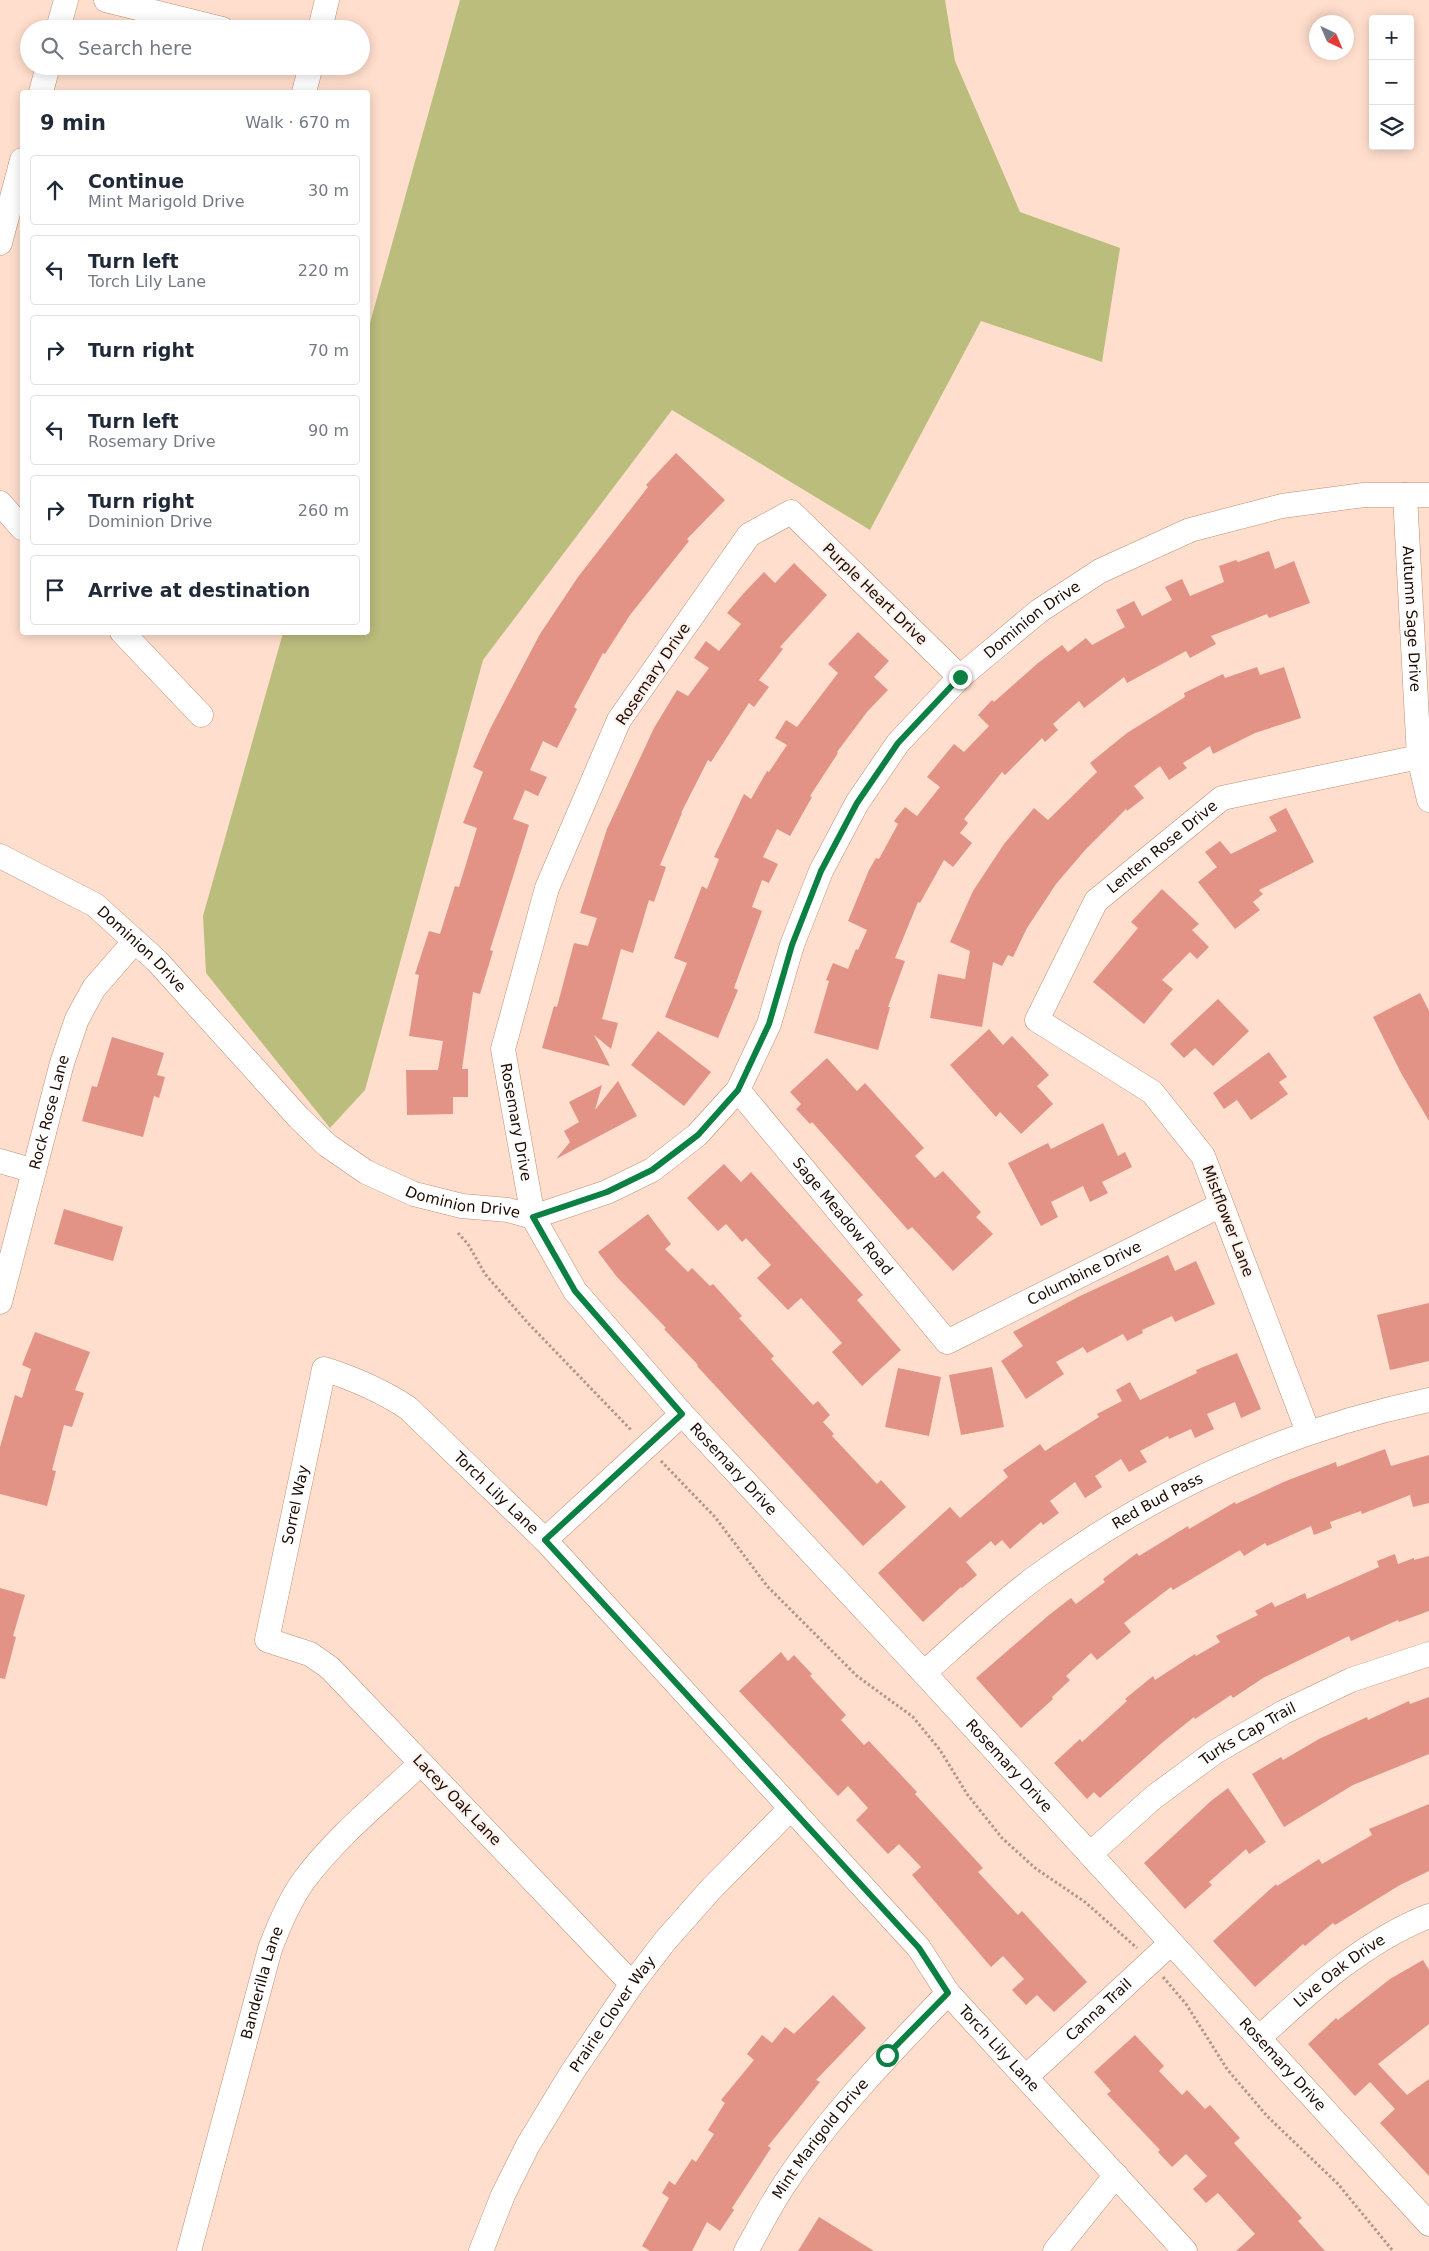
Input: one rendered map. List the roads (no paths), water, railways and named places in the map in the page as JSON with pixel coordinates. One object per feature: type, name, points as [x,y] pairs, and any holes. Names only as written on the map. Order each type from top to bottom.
[{"type":"street","points":[[60,20],[66,0]]},
{"type":"street","points":[[106,0],[186,20]]},
{"type":"street","points":[[322,20],[327,0]]},
{"type":"street","points":[[42,90],[46,75]]},
{"type":"street","points":[[305,90],[309,75]]},
{"type":"street","points":[[0,243],[20,168]]},
{"type":"street","name":"Dominion Drive","points":[[0,856],[95,905],[157,961],[299,1118],[335,1150],[366,1172],[414,1194],[462,1206],[508,1210],[533,1217],[607,1192],[652,1170],[698,1135],[738,1090],[769,1024],[792,945],[821,871],[857,803],[898,743],[960,677],[1039,611],[1100,571],[1190,530],[1282,506],[1364,495],[1429,495]]},
{"type":"street","name":"Autumn Sage Drive","points":[[1405,495],[1419,757],[1429,800]]},
{"type":"street","points":[[0,503],[20,526]]},
{"type":"street","name":"Purple Heart Drive","points":[[791,512],[960,677]]},
{"type":"street","name":"Rosemary Drive","points":[[791,512],[749,535],[620,720],[547,888],[503,1049],[533,1217],[575,1291],[682,1414],[1428,2219]]},
{"type":"street","points":[[125,635],[200,715]]},
{"type":"street","name":"Lenten Rose Drive","points":[[1037,1020],[1096,901],[1222,798],[1419,757]]},
{"type":"street","name":"Rock Rose Lane","points":[[0,1302],[62,1063],[77,1019],[94,988],[135,941]]},
{"type":"street","name":"Mistflower Lane","points":[[1037,1020],[1152,1092],[1203,1156],[1308,1432]]},
{"type":"street","name":"Sage Meadow Road","points":[[738,1090],[947,1342]]},
{"type":"street","points":[[0,1161],[34,1171]]},
{"type":"street","name":"Columbine Drive","points":[[947,1342],[1222,1205]]},
{"type":"street","name":"Torch Lily Lane","points":[[324,1369],[358,1380],[385,1392],[408,1408],[545,1540],[919,1948],[948,1993],[1185,2251]]},
{"type":"street","name":"Sorrel Way","points":[[267,1640],[324,1369]]},
{"type":"street","name":"Red Bud Pass","points":[[924,1673],[1035,1578],[1118,1521],[1198,1479],[1308,1432],[1429,1400]]},
{"type":"street","points":[[545,1540],[682,1414]]},
{"type":"street","name":"Lacey Oak Lane","points":[[267,1640],[310,1654],[330,1668],[632,1984]]},
{"type":"street","name":"Turks Cap Trail","points":[[1090,1854],[1154,1797],[1215,1752],[1284,1712],[1352,1680],[1429,1654]]},
{"type":"street","name":"Banderilla Lane","points":[[189,2251],[270,1949],[284,1915],[304,1881],[329,1851],[421,1763]]},
{"type":"street","name":"Prairie Clover Way","points":[[481,2251],[502,2195],[528,2145],[571,2074],[632,1984],[711,1889],[791,1808]]},
{"type":"street","name":"Live Oak Drive","points":[[1259,2038],[1311,1990],[1357,1955],[1408,1924],[1429,1916]]},
{"type":"street","name":"Canna Trail","points":[[1026,2077],[1171,1943]]},
{"type":"street","name":"Mint Marigold Drive","points":[[746,2251],[782,2188],[828,2125],[887,2055],[948,1993]]},
{"type":"street","points":[[1055,2251],[1116,2176]]}]
